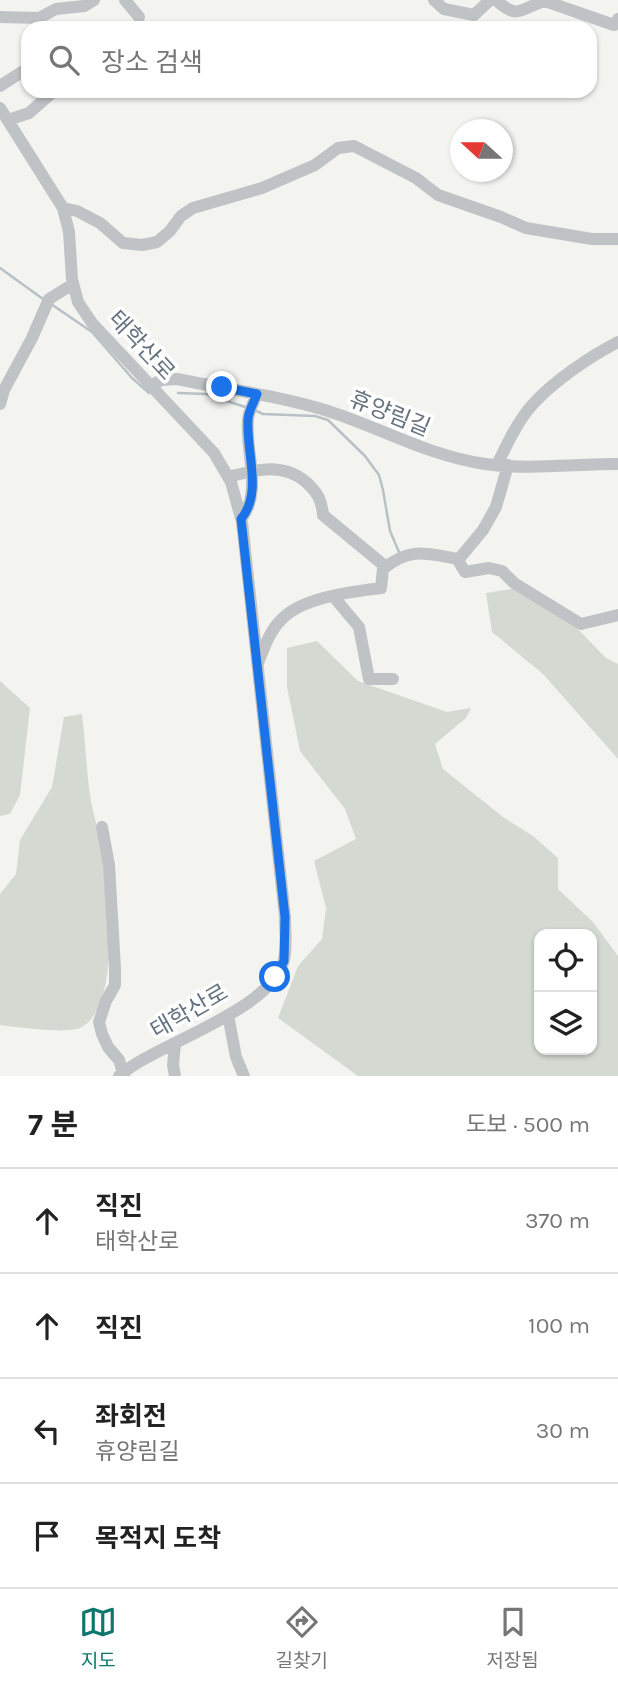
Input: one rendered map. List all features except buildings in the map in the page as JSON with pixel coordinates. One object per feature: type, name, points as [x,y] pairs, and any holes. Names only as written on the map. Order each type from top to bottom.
[{"type":"street","points":[[43,21],[56,9],[84,6],[94,0]]},
{"type":"street","points":[[125,0],[139,18]]},
{"type":"street","points":[[434,0],[444,9],[474,15],[490,0]]},
{"type":"street","points":[[496,0],[505,9],[513,12],[521,13],[545,1],[614,24],[618,19]]},
{"type":"street","points":[[0,16],[29,21]]},
{"type":"street","points":[[0,86],[21,72]]},
{"type":"street","points":[[8,120],[29,113],[46,98]]},
{"type":"street","name":"태학산로","points":[[0,108],[63,208],[69,232],[73,284],[78,302],[92,323],[214,453],[228,477],[241,519],[285,917],[284,961],[275,977],[253,998],[122,1075]]},
{"type":"street","points":[[63,208],[77,211],[100,223],[123,243],[142,245],[157,242],[181,216],[193,208],[262,188],[314,166],[338,148],[354,146],[416,178],[438,195],[526,228],[541,232],[570,233],[592,239],[618,239]]},
{"type":"street","points":[[0,404],[4,390],[32,338],[46,304],[73,284]]},
{"type":"street","points":[[459,559],[483,530],[496,507],[509,442],[533,404],[584,362],[618,342]]},
{"type":"street","points":[[133,367],[179,379]]},
{"type":"street","points":[[167,403],[172,385],[179,379]]},
{"type":"street","name":"휴양림길","points":[[152,386],[161,380],[179,379],[253,405],[329,411],[436,454],[503,465],[547,467],[618,464]]},
{"type":"street","points":[[241,519],[249,509],[253,405]]},
{"type":"street","points":[[228,477],[280,468],[298,475],[322,500],[323,515],[386,567]]},
{"type":"street","points":[[257,663],[280,620],[292,610],[333,596],[382,588],[383,569],[412,552],[459,559]]},
{"type":"street","points":[[459,559],[465,572],[489,568],[502,571],[514,583],[581,624],[618,615]]},
{"type":"street","points":[[333,596],[359,627],[369,679],[393,679]]},
{"type":"street","points":[[102,827],[109,865],[115,985],[106,1001],[100,1022],[108,1047],[119,1060],[122,1075]]},
{"type":"street","points":[[228,1015],[236,1057],[244,1076]]},
{"type":"street","points":[[174,1044],[174,1076]]},
{"type":"shaded area","points":[[517,588],[571,622],[606,658],[618,664],[618,759],[543,674],[492,632],[486,593]]},
{"type":"shaded area","points":[[317,641],[358,681],[447,712],[471,708],[466,718],[435,744],[443,769],[558,858],[558,889],[593,922],[618,956],[618,1076],[358,1076],[278,1018],[298,966],[322,939],[326,908],[314,861],[356,839],[345,809],[300,751],[287,687],[287,648]]},
{"type":"shaded area","points":[[0,681],[30,708],[20,795],[10,814],[0,816]]},
{"type":"shaded area","points":[[82,714],[89,788],[106,878],[110,925],[107,977],[93,1017],[80,1028],[41,1030],[0,1025],[0,894],[16,874],[20,840],[52,787],[64,717]]},
{"type":"waterway","points":[[0,268],[43,299]]},
{"type":"waterway","points":[[51,304],[92,332],[132,378],[149,393]]},
{"type":"waterway","points":[[178,393],[206,394],[248,408]]},
{"type":"waterway","points":[[254,410],[263,414],[315,416],[328,420],[365,456],[379,475],[390,531],[399,552]]},
{"type":"route","points":[[222,387],[257,394],[248,419],[251,496],[249,509],[241,519],[285,917],[284,961],[275,977]]}]
